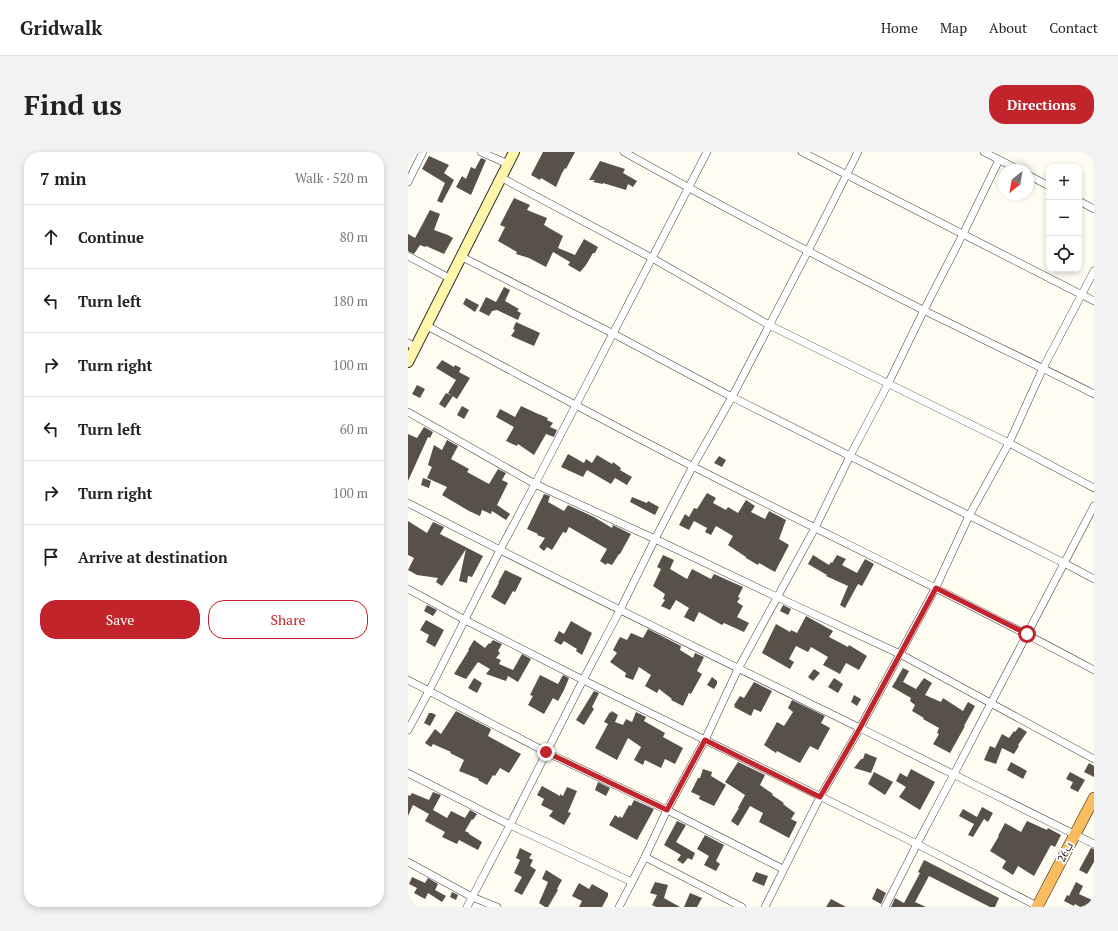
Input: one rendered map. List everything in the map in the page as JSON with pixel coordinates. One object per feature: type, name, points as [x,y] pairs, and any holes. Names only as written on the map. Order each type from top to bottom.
[{"type":"highway","name":"26ب","points":[[1037,907],[1094,798]]},
{"type":"main road","points":[[408,362],[412,345],[427,326],[514,152]]},
{"type":"street","points":[[408,182],[423,152]]},
{"type":"street","points":[[481,152],[508,164]]},
{"type":"street","points":[[624,152],[808,251],[1094,394]]},
{"type":"street","points":[[408,730],[707,152]]},
{"type":"street","points":[[802,152],[1094,301]]},
{"type":"street","points":[[467,907],[655,539],[770,325],[858,152]]},
{"type":"street","points":[[984,152],[1007,164]]},
{"type":"street","points":[[620,907],[667,810],[705,740],[738,669],[815,528],[999,160]]},
{"type":"street","points":[[502,178],[652,258],[770,325],[1009,443],[1094,488]]},
{"type":"street","points":[[1034,178],[1046,184]]},
{"type":"street","points":[[1082,203],[1094,209]]},
{"type":"street","points":[[408,256],[451,278]]},
{"type":"street","points":[[462,257],[732,397],[1094,579]]},
{"type":"street","points":[[765,907],[820,797],[860,728],[936,588],[969,516],[1009,443],[1043,368],[1094,271]]},
{"type":"street","points":[[427,326],[693,466],[1027,634],[1094,670]]},
{"type":"street","points":[[408,412],[535,484],[900,654],[1094,759]]},
{"type":"street","points":[[408,503],[738,669],[1094,844]]},
{"type":"street","points":[[885,907],[1094,506]]},
{"type":"street","points":[[408,589],[465,620],[583,680],[917,844],[1037,907]]},
{"type":"street","points":[[408,680],[546,752],[667,810],[784,869]]},
{"type":"street","points":[[408,773],[510,824],[632,882]]},
{"type":"street","points":[[645,858],[742,907]]},
{"type":"street","points":[[408,862],[472,896],[497,907]]},
{"type":"building","points":[[543,152],[575,152],[566,169],[565,168],[562,173],[556,187],[541,178],[540,180],[531,175]]},
{"type":"building","points":[[429,156],[449,165],[444,173],[454,180],[442,203],[437,201],[445,183],[422,169]]},
{"type":"building","points":[[481,158],[486,160],[471,195],[456,187],[462,176],[466,179],[471,167],[475,169]]},
{"type":"building","points":[[600,161],[625,169],[623,173],[637,181],[633,187],[628,184],[626,190],[603,183],[593,182],[595,180],[589,180]]},
{"type":"building","points":[[514,198],[530,205],[527,210],[547,218],[544,225],[563,236],[558,248],[575,255],[584,239],[598,247],[580,272],[568,265],[570,262],[553,252],[546,267],[529,258],[516,254],[517,252],[498,241],[505,227],[500,225]]},
{"type":"building","points":[[430,210],[440,214],[434,230],[453,238],[444,254],[420,245],[414,254],[408,251],[408,234],[415,238]]},
{"type":"building","points":[[504,287],[510,290],[505,301],[519,309],[517,311],[521,313],[518,320],[497,310],[492,311],[489,316],[479,311],[486,297],[496,302]]},
{"type":"building","points":[[466,298],[479,305],[475,312],[463,304]]},
{"type":"building","points":[[516,322],[540,333],[534,346],[511,336],[515,330],[513,329]]},
{"type":"building","points":[[442,360],[454,367],[455,365],[461,368],[459,372],[470,378],[457,399],[448,393],[456,380],[436,368]]},
{"type":"building","points":[[417,385],[425,389],[420,398],[412,394]]},
{"type":"building","points":[[446,393],[453,396],[445,408],[439,404]]},
{"type":"building","points":[[462,406],[469,410],[464,419],[457,415]]},
{"type":"building","points":[[521,406],[548,418],[547,420],[553,423],[550,427],[557,430],[554,437],[546,434],[534,455],[518,444],[517,446],[506,441],[514,427],[496,417],[500,409],[515,417]]},
{"type":"building","points":[[424,427],[433,432],[430,438],[428,437],[408,481],[408,434],[417,438]]},
{"type":"building","points":[[447,440],[458,446],[451,459],[469,469],[467,472],[489,484],[498,469],[506,473],[502,480],[508,483],[497,505],[510,514],[506,520],[492,511],[491,514],[482,510],[480,516],[469,511],[442,495],[447,487],[427,478],[432,467],[428,465],[434,445],[442,450]]},
{"type":"building","points":[[568,454],[584,463],[586,459],[592,463],[597,455],[612,464],[613,462],[621,468],[620,470],[632,477],[627,485],[615,478],[611,484],[587,470],[583,477],[561,467]]},
{"type":"building","points":[[719,456],[726,460],[722,467],[714,463]]},
{"type":"building","points":[[423,478],[431,481],[429,488],[421,485]]},
{"type":"building","points":[[707,493],[716,498],[713,503],[726,510],[728,507],[738,513],[746,500],[755,506],[751,512],[765,519],[769,511],[786,520],[779,539],[789,545],[775,572],[759,563],[758,565],[728,545],[733,536],[716,526],[711,535],[705,532],[707,528],[694,521],[689,530],[679,525],[685,514],[689,517],[694,508],[697,509]]},
{"type":"building","points":[[544,494],[550,496],[548,502],[564,511],[568,505],[594,517],[612,528],[613,525],[631,534],[612,565],[607,563],[606,565],[600,561],[607,549],[569,527],[566,533],[563,532],[552,550],[547,547],[544,551],[539,547],[545,538],[527,529]]},
{"type":"building","points":[[632,497],[647,503],[648,501],[659,507],[655,515],[630,502]]},
{"type":"building","points":[[408,521],[427,533],[433,522],[444,527],[440,534],[483,556],[472,577],[468,576],[467,583],[459,581],[466,549],[442,586],[436,582],[438,578],[417,575],[408,570],[414,558],[408,555]]},
{"type":"building","points":[[663,555],[674,560],[670,569],[687,579],[692,569],[711,579],[714,574],[743,587],[738,597],[740,598],[737,602],[743,606],[737,617],[749,623],[744,632],[724,623],[722,625],[699,612],[694,622],[684,617],[689,608],[676,600],[670,610],[661,606],[665,600],[663,599],[665,594],[653,586],[661,569],[657,567]]},
{"type":"building","points":[[813,555],[829,565],[837,555],[846,559],[842,565],[857,573],[865,559],[874,564],[862,586],[858,584],[845,608],[840,605],[848,586],[826,576],[827,575],[808,564]]},
{"type":"building","points":[[505,570],[522,578],[515,592],[513,591],[505,605],[491,597]]},
{"type":"building","points":[[427,605],[437,610],[433,616],[424,611]]},
{"type":"building","points":[[783,605],[791,609],[788,615],[780,611]]},
{"type":"building","points":[[806,616],[833,631],[829,637],[848,647],[849,645],[867,656],[859,670],[846,663],[840,674],[823,665],[828,657],[811,647],[808,652],[796,646],[789,659],[794,662],[790,669],[762,653],[776,624],[790,632],[791,630],[797,633]]},
{"type":"building","points":[[426,620],[444,630],[435,647],[426,642],[429,635],[420,630]]},
{"type":"building","points":[[571,621],[592,633],[582,655],[576,651],[577,649],[564,641],[561,645],[554,641],[559,631],[564,634]]},
{"type":"building","points":[[648,629],[681,646],[680,650],[693,658],[695,653],[704,657],[697,671],[702,674],[691,694],[689,693],[683,706],[671,700],[672,699],[659,689],[657,693],[645,686],[651,675],[639,667],[633,680],[625,677],[626,673],[610,662],[617,653],[613,650],[620,637],[627,640],[631,633],[643,638]]},
{"type":"building","points":[[474,640],[485,648],[493,640],[502,644],[498,651],[500,653],[496,658],[501,660],[499,664],[513,670],[522,654],[531,659],[518,682],[508,676],[506,681],[486,674],[490,669],[478,662],[466,679],[454,674]]},
{"type":"building","points":[[903,668],[909,671],[903,682],[916,689],[924,678],[932,683],[925,695],[941,702],[943,698],[963,711],[968,702],[975,706],[950,753],[933,744],[939,734],[937,733],[939,728],[912,711],[915,705],[910,701],[911,698],[892,687]]},
{"type":"building","points":[[814,669],[820,673],[813,681],[808,677]]},
{"type":"building","points":[[540,675],[558,684],[563,675],[569,678],[558,701],[553,698],[544,714],[528,705],[533,696],[530,695]]},
{"type":"building","points":[[712,677],[717,681],[714,689],[707,685]]},
{"type":"building","points":[[474,678],[482,683],[477,693],[468,688]]},
{"type":"building","points":[[834,678],[843,684],[838,693],[828,687]]},
{"type":"building","points":[[754,682],[772,691],[761,712],[754,709],[751,716],[734,707],[734,705],[740,696],[744,698]]},
{"type":"building","points":[[594,691],[599,693],[592,707],[594,709],[584,725],[576,720]]},
{"type":"building","points":[[854,695],[861,699],[857,706],[851,702]]},
{"type":"building","points":[[792,700],[825,716],[821,723],[830,728],[818,750],[810,746],[800,763],[777,751],[776,753],[764,745],[777,722],[784,726],[793,712],[788,708]]},
{"type":"building","points":[[456,711],[491,729],[488,736],[521,754],[509,773],[500,768],[495,776],[493,775],[487,785],[478,780],[479,779],[459,771],[464,760],[433,744],[431,747],[425,743],[435,729],[441,734]]},
{"type":"building","points":[[612,711],[618,715],[615,722],[623,725],[626,719],[632,722],[636,712],[646,717],[644,721],[665,733],[663,737],[683,748],[675,764],[665,759],[661,768],[645,760],[643,765],[634,760],[641,747],[628,738],[617,760],[595,748],[608,724],[604,722]]},
{"type":"building","points":[[429,713],[436,715],[430,726],[424,723]]},
{"type":"building","points":[[1019,727],[1027,732],[1014,754],[1002,748],[996,764],[984,760],[990,746],[995,748],[1002,734],[1009,738]]},
{"type":"building","points":[[865,753],[877,758],[871,773],[854,768],[861,759],[863,759]]},
{"type":"building","points":[[738,762],[765,775],[760,785],[795,813],[791,819],[797,822],[789,838],[759,822],[763,813],[750,806],[738,826],[731,821],[745,795],[725,782]]},
{"type":"building","points":[[1011,762],[1027,771],[1023,779],[1007,770]]},
{"type":"building","points":[[1089,763],[1094,766],[1094,777],[1084,772]]},
{"type":"building","points":[[703,769],[712,772],[711,776],[726,785],[714,806],[699,799],[700,796],[691,792],[698,778],[700,778]]},
{"type":"building","points":[[911,769],[935,782],[920,810],[899,797],[906,787],[896,781],[900,773],[907,777]]},
{"type":"building","points":[[874,772],[893,782],[885,795],[868,784]]},
{"type":"building","points":[[1070,772],[1085,780],[1078,792],[1070,788],[1073,782],[1066,779]]},
{"type":"building","points":[[598,782],[610,788],[606,796],[595,790]]},
{"type":"building","points":[[542,786],[560,796],[560,794],[563,796],[567,787],[577,791],[568,812],[571,813],[564,825],[549,816],[553,811],[541,805],[544,799],[537,795]]},
{"type":"building","points":[[433,792],[441,795],[433,810],[447,818],[451,811],[465,818],[470,810],[477,814],[473,820],[472,819],[465,831],[482,842],[478,850],[459,840],[457,844],[442,837],[445,832],[425,821],[429,814],[413,805],[408,816],[408,795],[410,796],[412,793],[429,800]]},
{"type":"building","points":[[634,800],[654,809],[637,840],[609,825],[615,815],[622,818],[629,805],[631,806]]},
{"type":"building","points":[[982,807],[993,813],[988,822],[984,819],[973,837],[968,835],[974,824],[959,816],[963,809],[977,817]]},
{"type":"building","points":[[677,821],[686,825],[676,842],[695,853],[692,860],[688,858],[683,864],[677,860],[681,855],[664,845]]},
{"type":"building","points":[[1027,821],[1047,830],[1048,828],[1061,835],[1055,847],[1051,845],[1034,876],[1018,866],[1013,875],[1002,868],[1006,861],[990,851],[1005,823],[1021,832]]},
{"type":"building","points":[[705,835],[724,845],[716,861],[720,864],[716,871],[704,865],[709,856],[697,849]]},
{"type":"building","points":[[520,848],[532,854],[529,858],[533,860],[530,866],[536,870],[522,895],[514,891],[522,877],[514,873],[520,860],[516,858]]},
{"type":"building","points":[[1091,848],[1094,849],[1094,862],[1087,874],[1079,870]]},
{"type":"building","points":[[924,860],[999,898],[995,907],[990,907],[929,876],[915,902],[926,907],[891,907],[895,898],[904,903],[920,873],[918,872]]},
{"type":"building","points":[[546,870],[562,880],[548,907],[545,907],[539,903],[548,882],[542,879]]},
{"type":"building","points":[[756,872],[768,876],[764,886],[752,881]]},
{"type":"building","points":[[412,877],[425,883],[428,878],[438,884],[435,890],[446,896],[442,902],[428,893],[425,899],[414,893],[417,888],[409,884]]},
{"type":"building","points":[[655,882],[668,885],[664,898],[680,907],[656,907],[652,905],[657,895],[650,893]]},
{"type":"building","points":[[1076,882],[1083,886],[1079,894],[1094,901],[1094,907],[1080,907],[1075,904],[1074,906],[1064,901],[1067,895],[1069,896]]},
{"type":"building","points":[[579,883],[589,889],[592,884],[608,893],[602,907],[579,907],[582,901],[572,896]]},
{"type":"building","points":[[877,888],[886,893],[881,904],[872,899]]},
{"type":"building","points":[[452,892],[458,895],[456,900],[450,897]]},
{"type":"building","points":[[690,893],[702,898],[697,907],[684,907]]},
{"type":"building","points":[[831,899],[846,907],[826,907]]},
{"type":"route","points":[[546,752],[667,810],[705,740],[820,797],[860,728],[936,588],[1027,634]]}]
